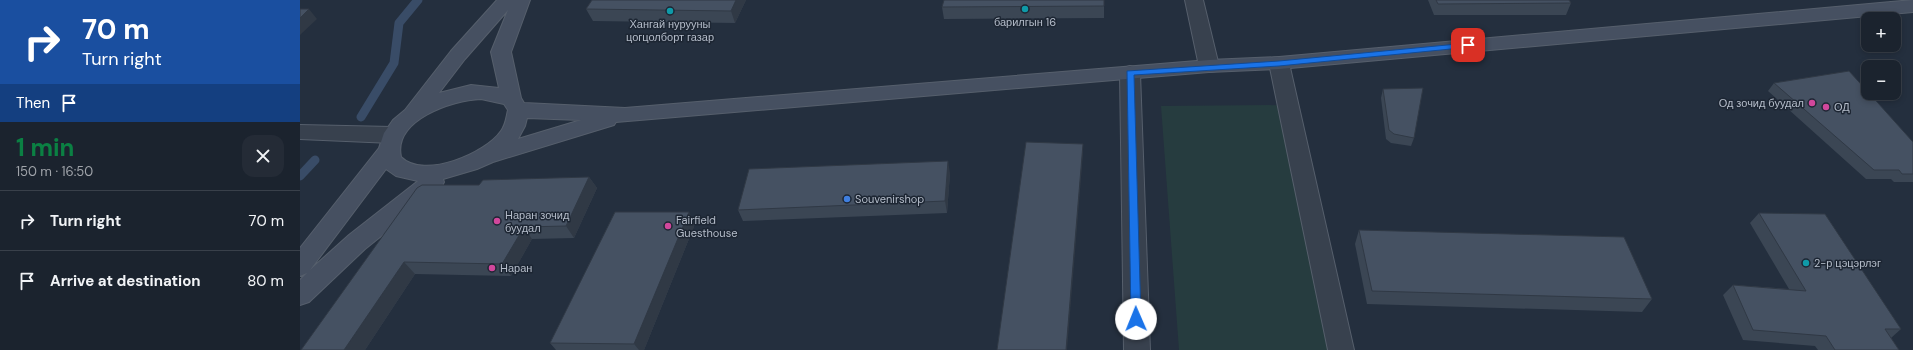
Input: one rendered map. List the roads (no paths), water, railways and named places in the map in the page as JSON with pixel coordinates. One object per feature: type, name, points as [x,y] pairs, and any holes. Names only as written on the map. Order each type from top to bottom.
[{"type":"street","points":[[300,266],[406,119],[458,55],[507,0]]},
{"type":"street","points":[[483,157],[504,142],[515,126],[514,105],[501,52],[521,0]]},
{"type":"street","points":[[1194,0],[1209,66]]},
{"type":"street","points":[[406,119],[427,105],[451,95],[475,91],[496,92],[514,105],[625,115],[1209,66],[1279,63],[1913,6]]},
{"type":"street","points":[[1279,63],[1341,350]]},
{"type":"street","points":[[1130,73],[1137,350]]},
{"type":"street","points":[[300,295],[357,242],[422,189],[458,168],[483,157],[625,115]]},
{"type":"street","points":[[300,132],[390,143]]},
{"type":"street","points":[[390,143],[393,164],[409,172],[432,174],[458,168]]},
{"type":"waterway","points":[[361,117],[394,63],[399,23],[418,0]]},
{"type":"waterway","points":[[300,176],[315,160]]},
{"type":"place","name":"барилгын 16","points":[[1025,9]]},
{"type":"place","name":"Хангай нурууны цогцолборт газар","points":[[670,11]]},
{"type":"place","name":"Од зочид буудал","points":[[1812,103]]},
{"type":"place","name":"ОД","points":[[1826,107]]},
{"type":"place","name":"Souvenirshop","points":[[847,199]]},
{"type":"place","name":"Наран зочид буудал","points":[[497,221]]},
{"type":"place","name":"Fairfield Guesthouse","points":[[668,226]]},
{"type":"place","name":"2-р цэцэрлэг","points":[[1806,263]]},
{"type":"place","name":"Наран","points":[[492,268]]}]
